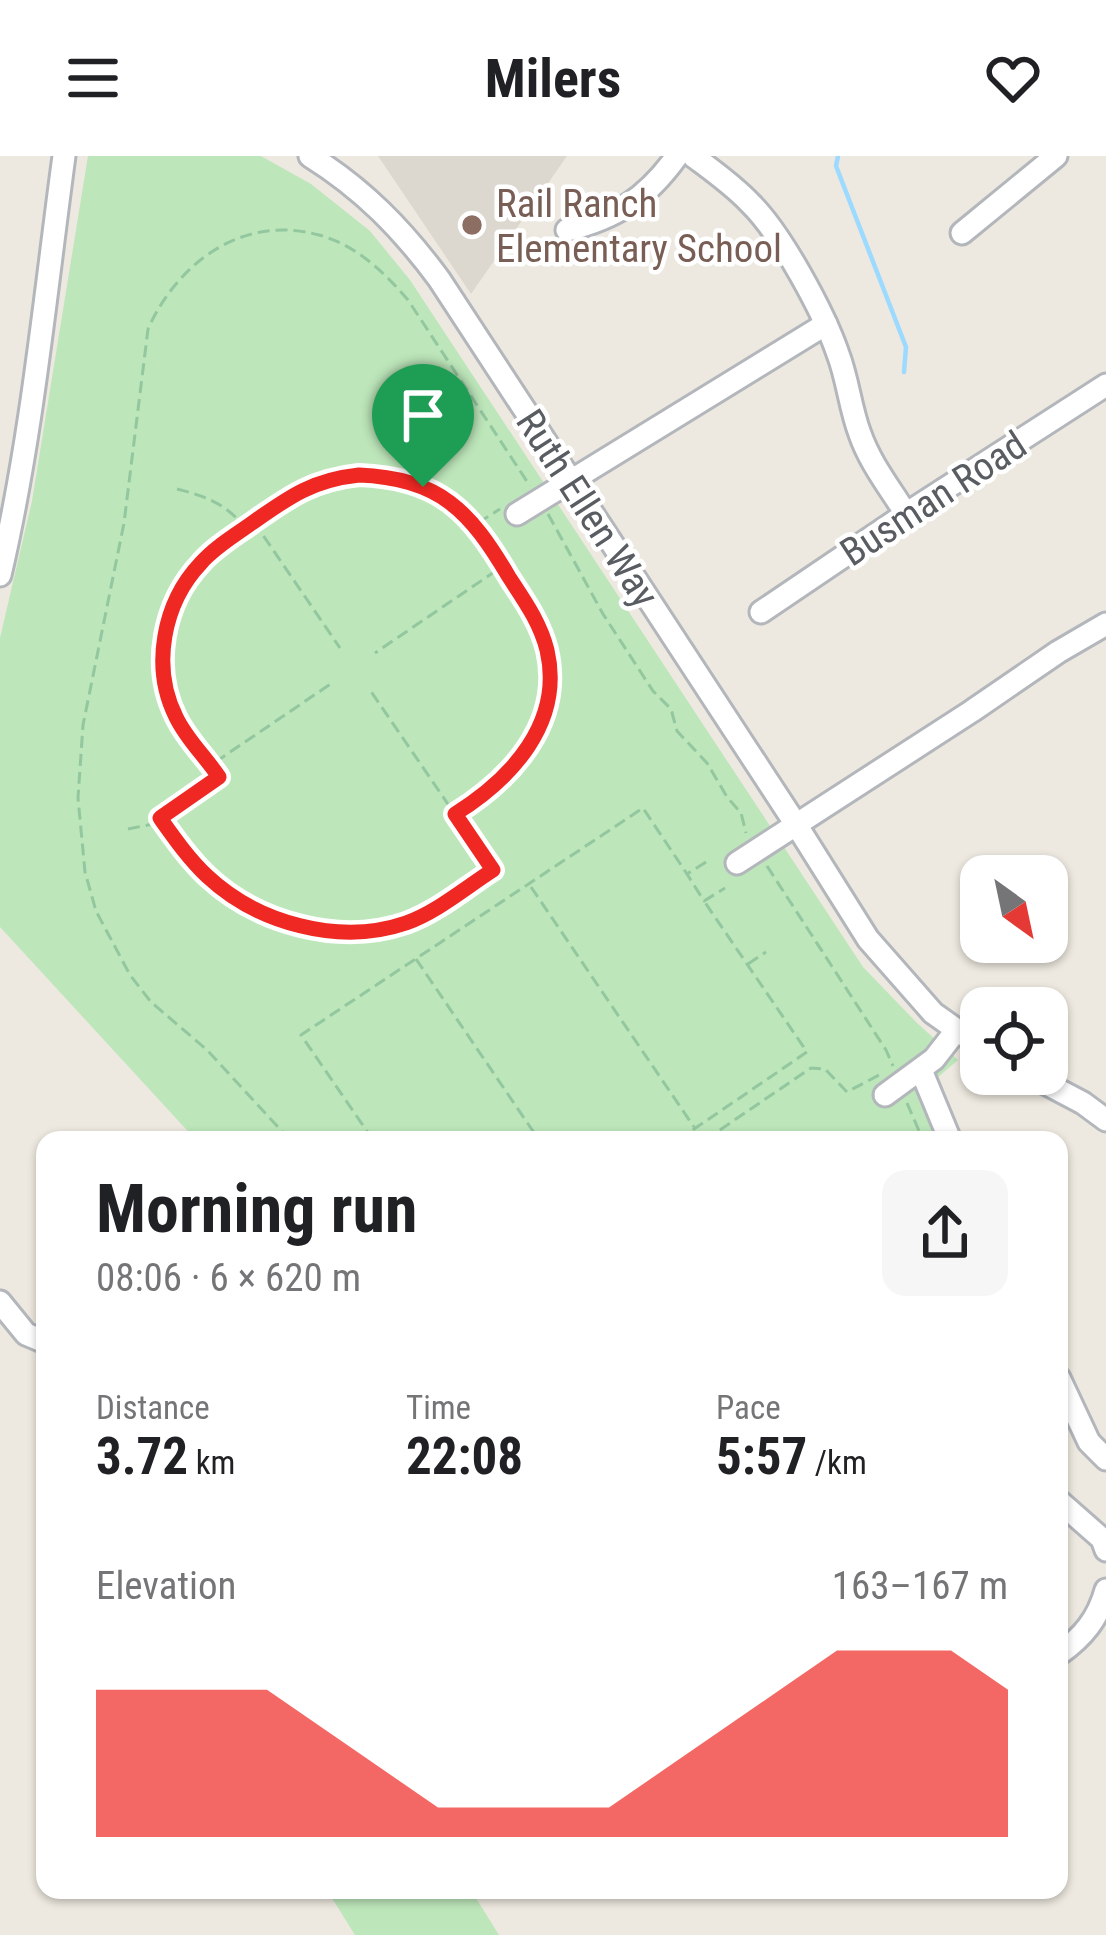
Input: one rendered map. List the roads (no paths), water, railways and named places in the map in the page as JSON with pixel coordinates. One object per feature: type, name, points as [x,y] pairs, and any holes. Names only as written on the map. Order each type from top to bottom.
[{"type":"street","points":[[0,575],[30,411],[64,156]]},
{"type":"street","name":"Ruth Ellen Way","points":[[310,156],[373,201],[439,279],[868,939],[928,1008],[960,1034]]},
{"type":"street","points":[[566,230],[597,223],[640,199],[677,156]]},
{"type":"street","points":[[693,156],[754,205],[776,235],[839,355],[859,434],[905,514]]},
{"type":"street","points":[[962,233],[1056,156]]},
{"type":"street","points":[[517,514],[826,324]]},
{"type":"street","name":"Busman Road","points":[[761,611],[1106,385]]},
{"type":"street","points":[[747,857],[1106,624]]},
{"type":"street","points":[[892,1090],[934,1059],[955,1031]]},
{"type":"street","points":[[921,1070],[946,1131]]},
{"type":"street","points":[[1067,1095],[1106,1120]]},
{"type":"street","points":[[0,1302],[26,1334],[36,1338]]},
{"type":"street","points":[[1068,1397],[1089,1442],[1106,1459]]},
{"type":"street","points":[[1068,1509],[1102,1539],[1106,1550]]},
{"type":"street","points":[[1068,1647],[1086,1632],[1106,1590]]},
{"type":"waterway","points":[[838,156],[836,166],[906,347],[904,372]]},
{"type":"place","name":"Rail Ranch Elementary School","points":[[472,225]]}]
